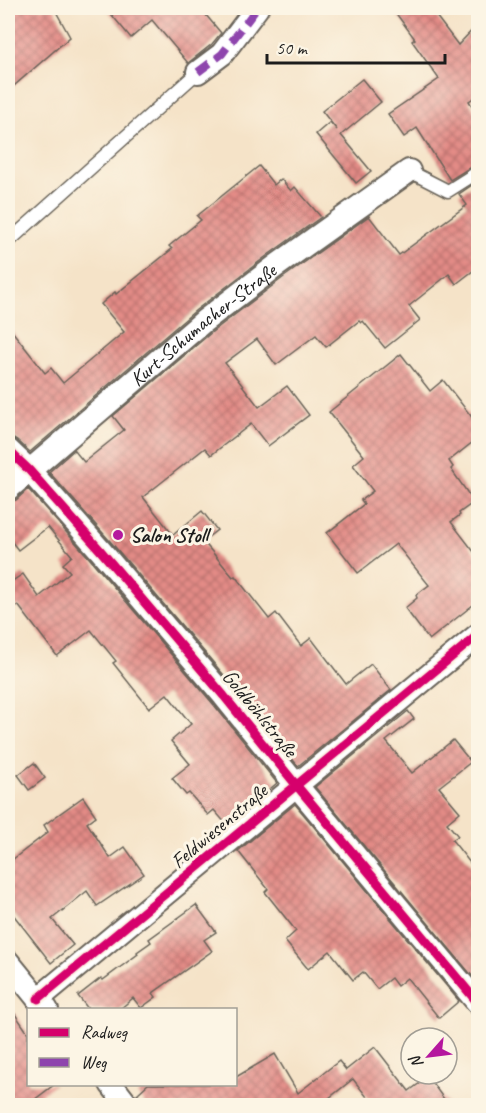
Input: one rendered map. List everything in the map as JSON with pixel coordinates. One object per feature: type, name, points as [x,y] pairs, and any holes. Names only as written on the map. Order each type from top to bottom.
[{"type":"street","points":[[198,72],[222,54],[257,8]]},
{"type":"street","name":"Kurt-Schumacher-Straße","points":[[8,489],[204,321],[276,266],[409,171]]},
{"type":"street","name":"Goldböhlstraße","points":[[8,450],[29,470],[108,559],[478,1003]]},
{"type":"street","name":"Feldwiesenstraße","points":[[43,1004],[297,786],[478,635]]},
{"type":"street","points":[[8,962],[43,1004]]},
{"type":"street","points":[[113,1086],[129,1106]]},
{"type":"lane","points":[[8,242],[198,72]]},
{"type":"lane","points":[[409,171],[448,191],[478,172]]},
{"type":"building","points":[[8,8],[54,8],[70,37],[8,91]]},
{"type":"building","points":[[106,8],[200,8],[221,33],[212,44],[188,63],[152,20],[131,38]]},
{"type":"building","points":[[392,8],[430,8],[458,45],[478,24],[478,95],[469,101],[478,116],[478,164],[450,180],[417,128],[404,137],[388,114],[439,79],[412,41],[415,39]]},
{"type":"building","points":[[362,79],[381,102],[341,135],[371,171],[356,183],[316,134],[330,122],[337,130],[322,111]]},
{"type":"building","points":[[259,166],[274,185],[281,179],[291,191],[295,187],[321,217],[196,310],[30,452],[17,440],[8,437],[8,326],[45,373],[51,368],[63,383],[124,332],[101,304],[172,249],[169,246],[201,220],[197,216]]},
{"type":"building","points":[[478,181],[478,267],[456,284],[449,274],[409,306],[420,320],[385,348],[363,321],[361,323],[359,321],[326,347],[316,335],[276,365],[257,339],[225,363],[259,407],[287,386],[309,415],[268,446],[251,424],[211,455],[205,448],[143,497],[173,535],[202,511],[217,530],[203,541],[233,577],[235,576],[269,619],[276,613],[301,646],[311,638],[346,684],[371,664],[391,690],[298,766],[234,687],[49,472],[74,450],[84,462],[124,430],[113,416],[212,332],[369,216],[399,255],[467,205],[459,194]]},
{"type":"building","points":[[401,354],[430,391],[443,380],[478,425],[478,438],[449,461],[453,467],[451,469],[474,502],[451,522],[478,557],[478,601],[429,640],[405,608],[429,585],[396,544],[358,573],[327,533],[364,504],[361,500],[373,491],[353,465],[364,456],[329,412]]},
{"type":"building","points":[[28,489],[214,705],[277,783],[227,825],[214,810],[208,815],[189,793],[186,795],[172,778],[190,764],[171,741],[191,724],[167,694],[149,708],[113,663],[116,661],[91,630],[57,656],[18,605],[8,612],[8,584],[23,574],[39,597],[70,572],[63,564],[72,556],[48,527],[18,550],[8,537],[8,502],[16,500]]},
{"type":"building","points":[[408,711],[414,719],[386,741],[412,773],[453,740],[471,762],[439,787],[460,812],[447,823],[458,836],[452,840],[478,873],[478,983],[315,787]]},
{"type":"building","points":[[34,763],[45,778],[29,790],[18,775]]},
{"type":"building","points":[[83,797],[96,816],[87,823],[110,858],[125,847],[144,874],[97,906],[87,891],[52,919],[73,945],[51,963],[8,908],[8,863],[48,832],[44,825]]},
{"type":"building","points":[[295,804],[459,1001],[439,1018],[407,978],[397,986],[391,978],[377,989],[363,972],[353,980],[330,951],[308,969],[285,941],[296,931],[265,892],[268,889],[238,851]]},
{"type":"building","points":[[196,905],[216,932],[204,940],[212,951],[153,993],[156,997],[141,1008],[133,998],[121,1008],[87,1008],[78,996],[138,954],[137,952],[151,942],[149,939]]},
{"type":"building","points":[[8,1004],[27,1032],[27,1086],[52,1086],[26,1106],[8,1106]]},
{"type":"building","points":[[375,1047],[399,1078],[399,1086],[405,1086],[409,1091],[416,1086],[435,1086],[449,1106],[374,1106],[353,1079],[319,1106],[147,1106],[137,1094],[146,1086],[237,1086],[237,1076],[275,1054],[298,1093],[339,1061],[346,1070]]},
{"type":"marked path","points":[[198,72],[222,54],[257,8]]},
{"type":"cycle path","points":[[8,450],[29,470],[100,550],[478,1003]]},
{"type":"cycle path","points":[[38,999],[478,635]]},
{"type":"place","name":"Salon Stoll","points":[[118,535]]}]
